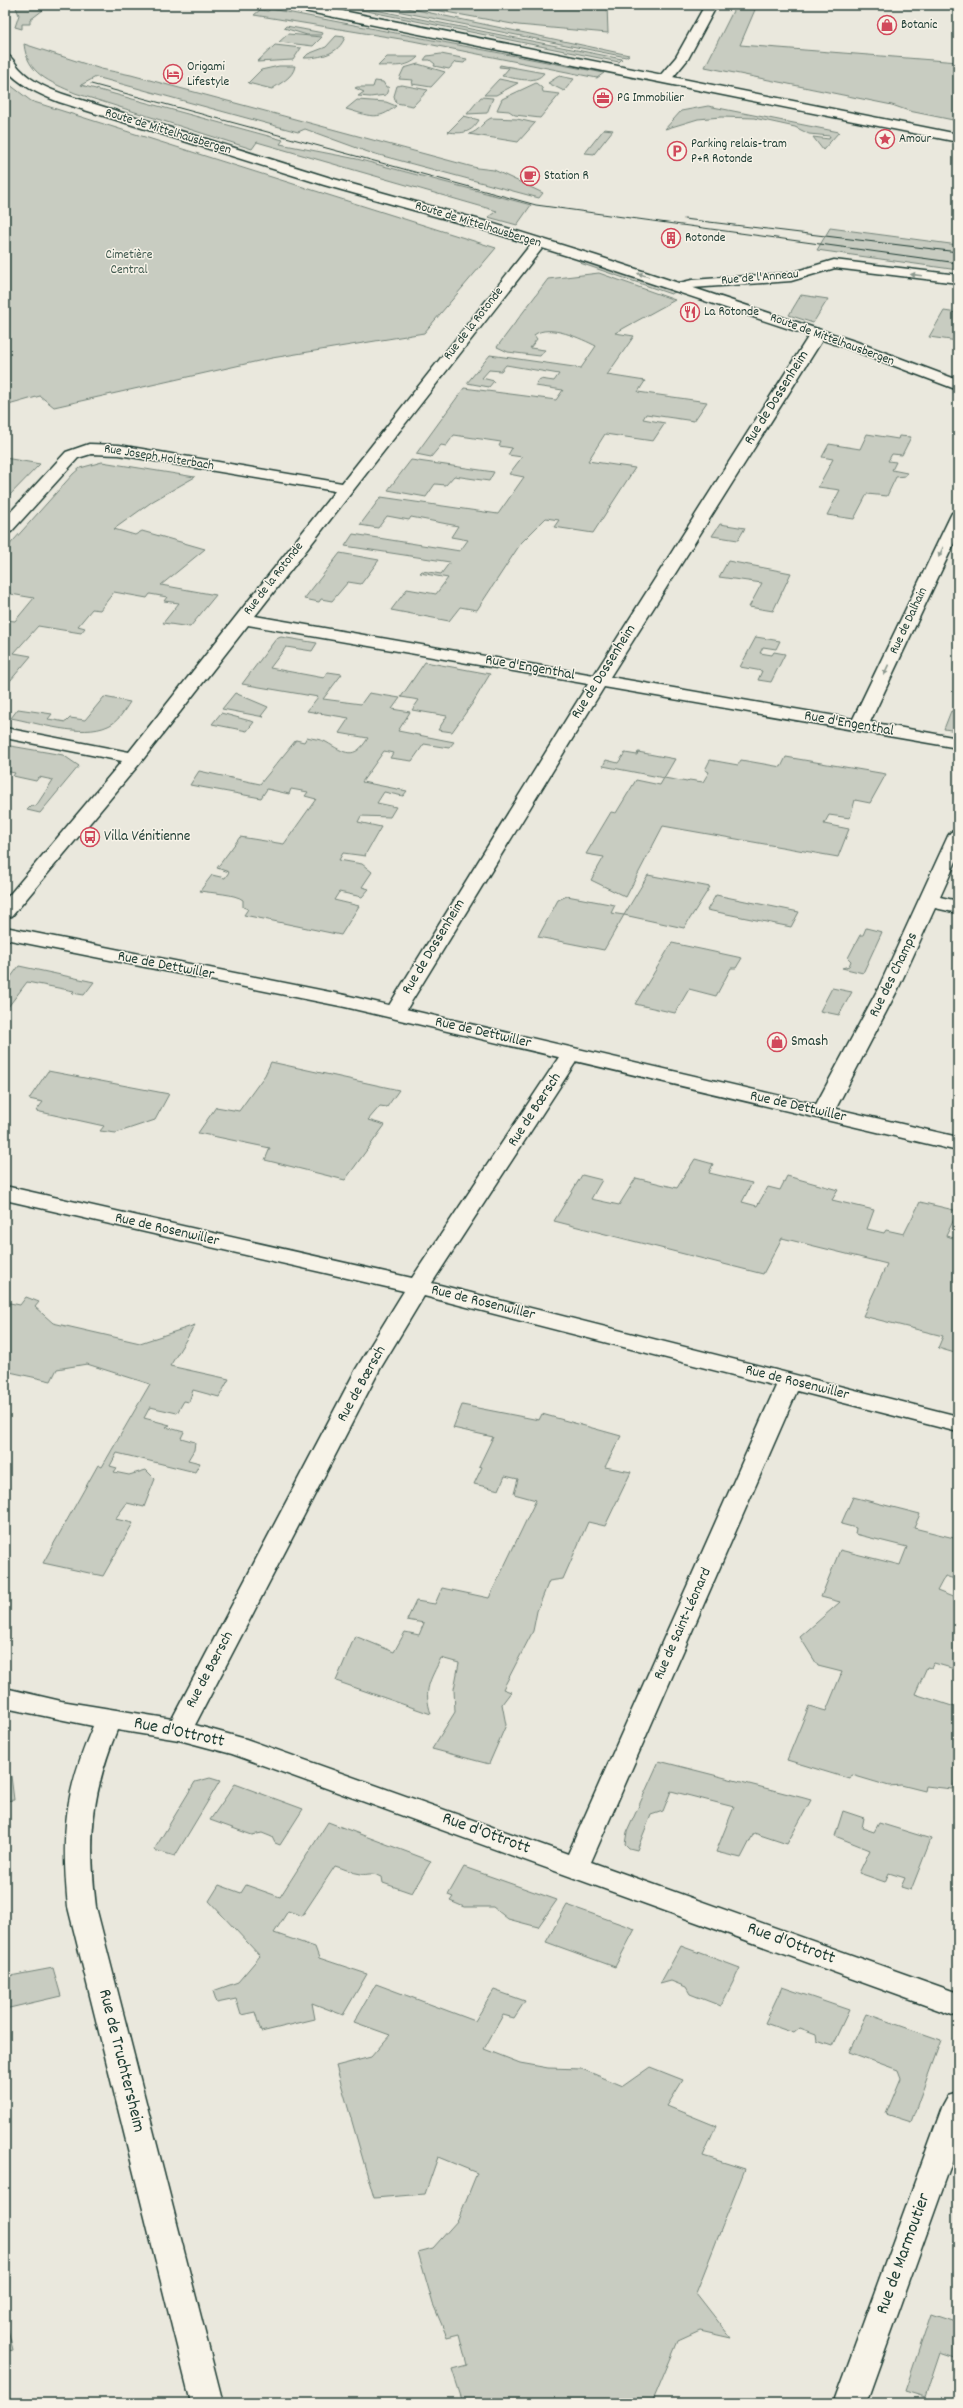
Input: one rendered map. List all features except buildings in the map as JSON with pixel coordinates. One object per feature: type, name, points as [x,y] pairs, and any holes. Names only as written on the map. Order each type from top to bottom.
[{"type":"street","points":[[294,5],[665,78],[958,138]]},
{"type":"street","points":[[665,78],[682,59],[711,5]]},
{"type":"street","name":"Route de Mittelhausbergen","points":[[5,58],[15,72],[26,82],[64,99],[329,182],[486,226],[539,244],[680,287],[818,334],[958,385]]},
{"type":"street","name":"Rue de la Rotonde","points":[[5,912],[134,758],[344,488],[539,244]]},
{"type":"street","name":"Rue de l'Anneau","points":[[680,287],[692,284],[791,277],[834,264],[958,279]]},
{"type":"street","name":"Rue de Dossenheim","points":[[395,1012],[599,680],[818,334]]},
{"type":"street","name":"Rue Joseph Holterbach","points":[[5,528],[72,455],[89,449],[119,450],[344,488]]},
{"type":"street","name":"Rue de Dalhain","points":[[859,726],[958,517]]},
{"type":"street","name":"Rue d'Engenthal","points":[[243,619],[599,680],[958,744]]},
{"type":"street","points":[[5,733],[134,758]]},
{"type":"street","name":"Rue des Champs","points":[[823,1112],[888,989],[930,901],[958,836]]},
{"type":"street","points":[[930,901],[958,907]]},
{"type":"street","name":"Rue de Dettwiller","points":[[6,935],[395,1012],[958,1144]]},
{"type":"street","name":"Rue de Bœrsch","points":[[179,1730],[368,1369],[418,1287],[572,1054]]},
{"type":"street","name":"Rue de Rosenwiller","points":[[5,1193],[418,1287],[958,1424]]},
{"type":"street","name":"Rue de Saint-Léonard","points":[[576,1866],[790,1382]]},
{"type":"street","name":"Rue d'Ottrott","points":[[5,1698],[109,1719],[179,1730],[237,1746],[576,1866],[958,2005]]},
{"type":"street","name":"Rue de Truchtersheim","points":[[109,1719],[94,1756],[81,1800],[77,1871],[82,1907],[207,2403]]},
{"type":"street","name":"Rue de Marmoutier","points":[[850,2403],[958,2105]]},
{"type":"green space","points":[[15,5],[33,5],[43,10],[30,20],[30,24],[22,24],[22,29],[15,27],[19,15]]},
{"type":"green space","points":[[337,5],[350,5],[622,59],[619,62]]},
{"type":"green space","points":[[367,5],[393,5],[629,55],[626,57]]},
{"type":"green space","points":[[407,5],[607,5],[608,33],[518,25]]},
{"type":"green space","points":[[736,5],[757,5],[740,45],[958,62],[958,121],[909,111],[892,105],[705,67]]},
{"type":"green space","points":[[271,9],[604,73],[597,78],[413,41],[254,15],[260,10],[268,11]]},
{"type":"green space","points":[[286,26],[323,33],[322,35],[307,35],[284,28]]},
{"type":"green space","points":[[288,34],[322,37],[313,46],[279,42]]},
{"type":"green space","points":[[336,36],[345,37],[342,43],[334,51],[322,56],[304,58],[308,54],[326,47]]},
{"type":"green space","points":[[24,44],[101,69],[131,75],[477,168],[494,170],[543,193],[539,198],[368,152],[305,129],[298,132],[96,77],[81,85],[283,140],[280,144],[357,159],[531,205],[517,225],[488,217],[497,211],[257,142],[252,149],[75,93],[41,76],[30,63]]},
{"type":"green space","points":[[275,45],[301,48],[293,60],[257,62]]},
{"type":"green space","points":[[441,54],[467,59],[464,63],[455,62],[449,69],[434,66],[435,64],[430,60],[424,60],[427,56]]},
{"type":"green space","points":[[387,57],[418,57],[414,61],[404,65],[378,66]]},
{"type":"green space","points":[[418,64],[445,72],[431,87],[412,84],[413,80],[399,79],[404,68]]},
{"type":"green space","points":[[500,65],[544,73],[536,79],[530,80],[512,78],[502,76],[509,68],[499,67]]},
{"type":"green space","points":[[279,66],[295,66],[289,77],[272,89],[248,83],[261,70]]},
{"type":"green space","points":[[559,76],[574,79],[564,91],[548,83]]},
{"type":"green space","points":[[499,79],[518,83],[496,95],[484,95]]},
{"type":"green space","name":"Cimetière Central","points":[[5,81],[31,101],[496,248],[424,333],[272,358],[54,407],[40,396],[5,406]]},
{"type":"green space","points":[[375,81],[383,82],[386,87],[389,87],[386,95],[370,97],[358,96],[364,92],[355,88],[373,87]]},
{"type":"green space","points":[[536,83],[542,88],[543,92],[560,94],[540,118],[515,115],[509,111],[497,110],[502,99]]},
{"type":"green space","points":[[402,85],[428,90],[413,106],[396,103],[394,96],[397,86]]},
{"type":"green space","points":[[481,97],[493,98],[487,113],[467,114]]},
{"type":"green space","points":[[357,100],[386,102],[396,106],[378,116],[366,115],[346,109]]},
{"type":"green space","points":[[708,106],[839,132],[823,150],[813,137],[829,139],[830,136],[809,134],[795,127],[754,118],[721,117],[698,119],[665,129],[681,111]]},
{"type":"green space","points":[[464,116],[479,120],[473,128],[466,132],[448,132]]},
{"type":"green space","points":[[491,118],[517,119],[535,123],[518,142],[469,134],[476,131]]},
{"type":"green space","points":[[604,129],[613,130],[594,154],[585,153]]},
{"type":"green space","points":[[830,228],[958,245],[958,270],[817,250]]},
{"type":"green space","points":[[584,261],[675,292],[671,294],[580,263]]},
{"type":"green space","points":[[599,273],[675,300],[615,333],[634,336],[607,375],[645,381],[638,392],[707,402],[694,421],[646,414],[643,419],[665,423],[653,441],[605,434],[588,461],[635,468],[593,533],[554,527],[559,520],[546,518],[521,543],[477,610],[460,607],[449,621],[391,610],[407,589],[436,594],[448,578],[420,573],[422,571],[441,574],[450,562],[345,546],[353,534],[460,551],[468,540],[451,537],[458,526],[411,517],[409,520],[387,516],[378,528],[360,525],[381,497],[498,514],[524,477],[509,474],[522,457],[508,455],[512,448],[499,446],[501,442],[454,435],[446,446],[441,445],[431,457],[416,454],[464,388],[556,400],[563,390],[535,386],[540,379],[554,381],[559,374],[506,365],[501,371],[489,370],[482,378],[494,381],[489,387],[467,383],[490,355],[581,368],[596,346],[557,331],[540,332],[534,335],[537,339],[530,348],[545,350],[540,356],[508,352],[497,347],[548,279]]},
{"type":"green space","points":[[801,295],[828,299],[813,323],[789,315]]},
{"type":"green space","points":[[944,311],[957,313],[958,311],[958,341],[929,337]]},
{"type":"green space","points":[[867,434],[898,439],[899,436],[911,437],[902,455],[892,454],[888,461],[896,462],[892,470],[907,473],[905,476],[896,477],[887,496],[867,494],[854,519],[827,515],[840,490],[818,487],[833,459],[822,457],[829,444],[860,449]]},
{"type":"green space","points":[[5,458],[40,464],[5,500]]},
{"type":"green space","points":[[411,460],[494,472],[489,481],[454,476],[446,485],[435,484],[426,497],[388,490]]},
{"type":"green space","points":[[102,462],[195,477],[153,501],[114,529],[135,535],[142,531],[205,549],[161,585],[216,595],[190,627],[163,623],[179,603],[164,601],[167,597],[150,594],[147,598],[114,592],[100,610],[92,609],[78,626],[85,628],[81,633],[38,626],[14,653],[31,656],[5,687],[5,671],[9,666],[5,665],[5,620],[15,621],[34,598],[5,593],[5,550],[73,474],[80,468]]},
{"type":"green space","points":[[720,524],[745,528],[738,540],[712,536]]},
{"type":"green space","points":[[340,553],[379,560],[361,584],[348,582],[332,601],[321,599],[319,602],[304,599]]},
{"type":"green space","points":[[728,561],[791,573],[773,611],[749,607],[762,583],[719,577]]},
{"type":"green space","points":[[281,637],[317,643],[312,651],[286,647],[270,668],[324,678],[328,672],[342,674],[323,699],[361,704],[369,693],[400,698],[392,709],[410,712],[398,731],[454,742],[449,748],[424,744],[412,761],[390,758],[393,753],[384,751],[362,782],[407,791],[403,796],[384,792],[377,803],[396,807],[390,817],[361,816],[358,822],[381,827],[365,855],[366,856],[343,853],[339,860],[362,864],[372,872],[362,887],[369,889],[362,897],[339,892],[334,900],[359,906],[341,935],[244,915],[248,909],[243,907],[243,900],[240,898],[200,891],[212,875],[225,878],[229,872],[217,868],[240,837],[284,844],[316,799],[305,796],[308,792],[291,789],[289,794],[267,789],[261,798],[190,785],[199,771],[260,784],[296,740],[304,742],[307,737],[324,741],[344,752],[349,753],[358,750],[368,738],[339,733],[349,718],[307,711],[318,697],[242,684],[276,639]]},
{"type":"green space","points":[[756,637],[780,641],[776,649],[763,647],[760,653],[772,655],[774,652],[785,654],[771,682],[758,680],[762,671],[740,667]]},
{"type":"green space","points":[[425,662],[490,674],[472,704],[452,732],[438,730],[447,716],[412,710],[419,700],[401,697]]},
{"type":"green space","points":[[235,693],[268,707],[261,716],[264,717],[222,709]]},
{"type":"green space","points":[[104,697],[130,702],[115,722],[97,729],[86,731],[73,730],[11,718],[18,709],[52,714],[48,719],[66,722],[70,718],[85,720]]},
{"type":"green space","points":[[951,711],[958,713],[958,731],[944,729]]},
{"type":"green space","points":[[221,713],[254,722],[247,731],[212,724]]},
{"type":"green space","points":[[5,745],[63,755],[79,766],[40,813],[27,810],[32,805],[36,806],[53,780],[39,777],[36,781],[13,776],[15,773],[5,771]]},
{"type":"green space","points":[[638,752],[675,759],[664,778],[603,766],[606,760],[618,763],[625,753],[637,755]]},
{"type":"green space","points":[[786,757],[886,774],[870,803],[855,800],[850,818],[829,815],[824,824],[849,829],[838,857],[663,826],[626,897],[591,880],[604,857],[586,854],[611,812],[616,813],[636,780],[660,785],[664,778],[687,782],[689,780],[703,782],[709,772],[705,770],[710,760],[738,765],[741,760],[781,767]]},
{"type":"green space","points":[[648,875],[710,887],[684,928],[624,915]]},
{"type":"green space","points":[[716,895],[799,912],[791,927],[707,910]]},
{"type":"green space","points":[[567,896],[615,905],[611,913],[624,915],[604,950],[538,937],[558,900]]},
{"type":"green space","points":[[866,928],[882,932],[863,973],[842,968],[849,966],[851,961],[848,958],[860,935],[863,935]]},
{"type":"green space","points":[[672,943],[742,958],[736,968],[731,968],[716,996],[689,989],[675,1013],[635,1004]]},
{"type":"green space","points":[[19,966],[94,982],[84,995],[72,993],[74,991],[27,982],[5,1011],[5,985]]},
{"type":"green space","points":[[832,988],[852,992],[839,1015],[820,1011]]},
{"type":"green space","points":[[271,1062],[399,1090],[387,1107],[380,1106],[368,1120],[385,1125],[345,1180],[265,1160],[270,1148],[198,1133],[216,1107],[239,1111],[265,1075]]},
{"type":"green space","points":[[48,1071],[169,1094],[155,1120],[116,1133],[100,1131],[104,1126],[36,1111],[43,1102],[29,1099]]},
{"type":"green space","points":[[695,1159],[713,1164],[709,1173],[752,1183],[742,1202],[757,1206],[768,1187],[780,1190],[787,1176],[838,1190],[832,1200],[874,1210],[867,1229],[884,1233],[886,1230],[904,1234],[920,1202],[958,1211],[946,1236],[958,1239],[958,1354],[938,1348],[943,1336],[863,1316],[887,1264],[782,1238],[763,1274],[554,1221],[582,1175],[602,1180],[591,1199],[619,1205],[636,1178],[677,1188]]},
{"type":"green space","points":[[26,1297],[39,1302],[35,1307],[53,1323],[140,1343],[195,1325],[170,1366],[229,1379],[219,1397],[193,1390],[189,1402],[184,1401],[177,1413],[150,1407],[144,1418],[170,1425],[166,1427],[184,1432],[181,1438],[195,1442],[194,1450],[188,1460],[200,1463],[195,1472],[117,1453],[110,1466],[117,1468],[114,1472],[129,1475],[146,1470],[155,1479],[144,1507],[127,1503],[115,1519],[133,1523],[103,1576],[43,1563],[98,1465],[102,1467],[150,1384],[87,1364],[57,1369],[51,1381],[5,1371],[5,1302],[20,1305]]},
{"type":"green space","points":[[462,1405],[539,1420],[542,1414],[621,1436],[605,1467],[631,1472],[605,1526],[588,1522],[563,1579],[549,1581],[537,1611],[533,1631],[503,1689],[511,1692],[502,1704],[506,1725],[489,1764],[432,1749],[455,1712],[454,1689],[459,1663],[441,1658],[429,1685],[428,1698],[431,1714],[336,1681],[355,1636],[394,1652],[405,1632],[419,1635],[424,1623],[407,1620],[416,1601],[435,1604],[442,1588],[489,1598],[536,1500],[514,1494],[518,1479],[505,1476],[499,1490],[474,1484],[482,1467],[479,1466],[493,1437],[453,1428]]},
{"type":"green space","points":[[853,1497],[920,1514],[914,1528],[958,1539],[958,1580],[945,1576],[937,1591],[958,1599],[958,1670],[934,1663],[931,1668],[927,1667],[915,1694],[958,1708],[958,1775],[952,1789],[926,1786],[925,1791],[901,1785],[889,1786],[852,1775],[850,1779],[787,1760],[809,1706],[826,1711],[842,1672],[818,1666],[800,1637],[840,1602],[821,1597],[840,1550],[900,1565],[907,1547],[855,1534],[856,1528],[841,1524]]},
{"type":"green space","points":[[659,1761],[811,1800],[787,1844],[754,1833],[741,1858],[716,1852],[734,1807],[671,1791],[663,1811],[651,1815],[637,1850],[629,1848],[625,1844],[627,1832]]},
{"type":"green space","points":[[5,1768],[11,1776],[14,1800],[5,1801]]},
{"type":"green space","points":[[210,1778],[220,1781],[175,1856],[154,1850],[195,1782]]},
{"type":"green space","points":[[235,1784],[303,1809],[280,1845],[275,1843],[272,1837],[262,1833],[252,1835],[210,1820]]},
{"type":"green space","points":[[843,1811],[864,1818],[862,1828],[874,1832],[879,1823],[931,1839],[911,1890],[901,1887],[905,1878],[889,1873],[885,1882],[859,1873],[870,1850],[835,1836]]},
{"type":"green space","points":[[328,1822],[431,1861],[412,1893],[383,1883],[382,1877],[378,1875],[358,1873],[335,1866],[302,1916],[288,1911],[274,1933],[315,1947],[319,1958],[367,1974],[343,2015],[312,2003],[315,2019],[261,2032],[255,2012],[241,2015],[236,1999],[217,2003],[213,1991],[238,1982],[260,1956],[209,1901],[219,1885],[241,1893],[246,1885],[280,1897]]},
{"type":"green space","points":[[464,1867],[557,1900],[538,1927],[508,1919],[493,1907],[464,1907],[450,1901],[453,1897],[448,1895]]},
{"type":"green space","points":[[567,1905],[635,1929],[615,1967],[546,1942]]},
{"type":"green space","points":[[681,1946],[740,1968],[721,2006],[690,1994],[686,1987],[671,1981],[660,1984]]},
{"type":"green space","points":[[53,1968],[61,1996],[5,2009],[5,1977]]},
{"type":"green space","points":[[376,1984],[475,2021],[494,1990],[525,2001],[514,2018],[503,2015],[484,2049],[520,2063],[548,2068],[582,2069],[623,2086],[650,2067],[683,2080],[667,2106],[716,2126],[703,2156],[745,2169],[696,2293],[731,2338],[700,2331],[678,2341],[652,2403],[463,2403],[452,2369],[467,2365],[459,2334],[447,2337],[433,2304],[418,2252],[433,2248],[458,2220],[477,2173],[438,2157],[425,2194],[374,2198],[336,2066],[371,2057],[390,2035],[354,2022]]},
{"type":"green space","points":[[782,1987],[849,2010],[832,2046],[817,2041],[816,2034],[800,2028],[794,2033],[765,2023]]},
{"type":"green space","points":[[867,2014],[941,2040],[911,2122],[886,2114],[901,2078],[898,2070],[849,2052]]},
{"type":"green space","points":[[931,2314],[958,2323],[958,2358],[940,2352],[925,2397],[905,2391]]},
{"type":"green space","points":[[5,2317],[13,2350],[5,2352]]},
{"type":"tram line","points":[[91,84],[536,205],[958,263]]},
{"type":"tram line","points":[[684,219],[958,252]]},
{"type":"place","name":"Botanic","points":[[887,25]]},
{"type":"place","name":"Origami Lifestyle","points":[[173,74]]},
{"type":"place","name":"PG Immobilier","points":[[603,98]]},
{"type":"place","name":"Amour","points":[[885,139]]},
{"type":"place","name":"Parking relais-tram P+R Rotonde","points":[[677,151]]},
{"type":"place","name":"Station R","points":[[530,176]]},
{"type":"place","name":"Rotonde","points":[[671,238]]},
{"type":"place","name":"La Rotonde","points":[[690,312]]},
{"type":"place","name":"Villa Vénitienne","points":[[90,837]]},
{"type":"place","name":"Smash","points":[[777,1042]]}]
